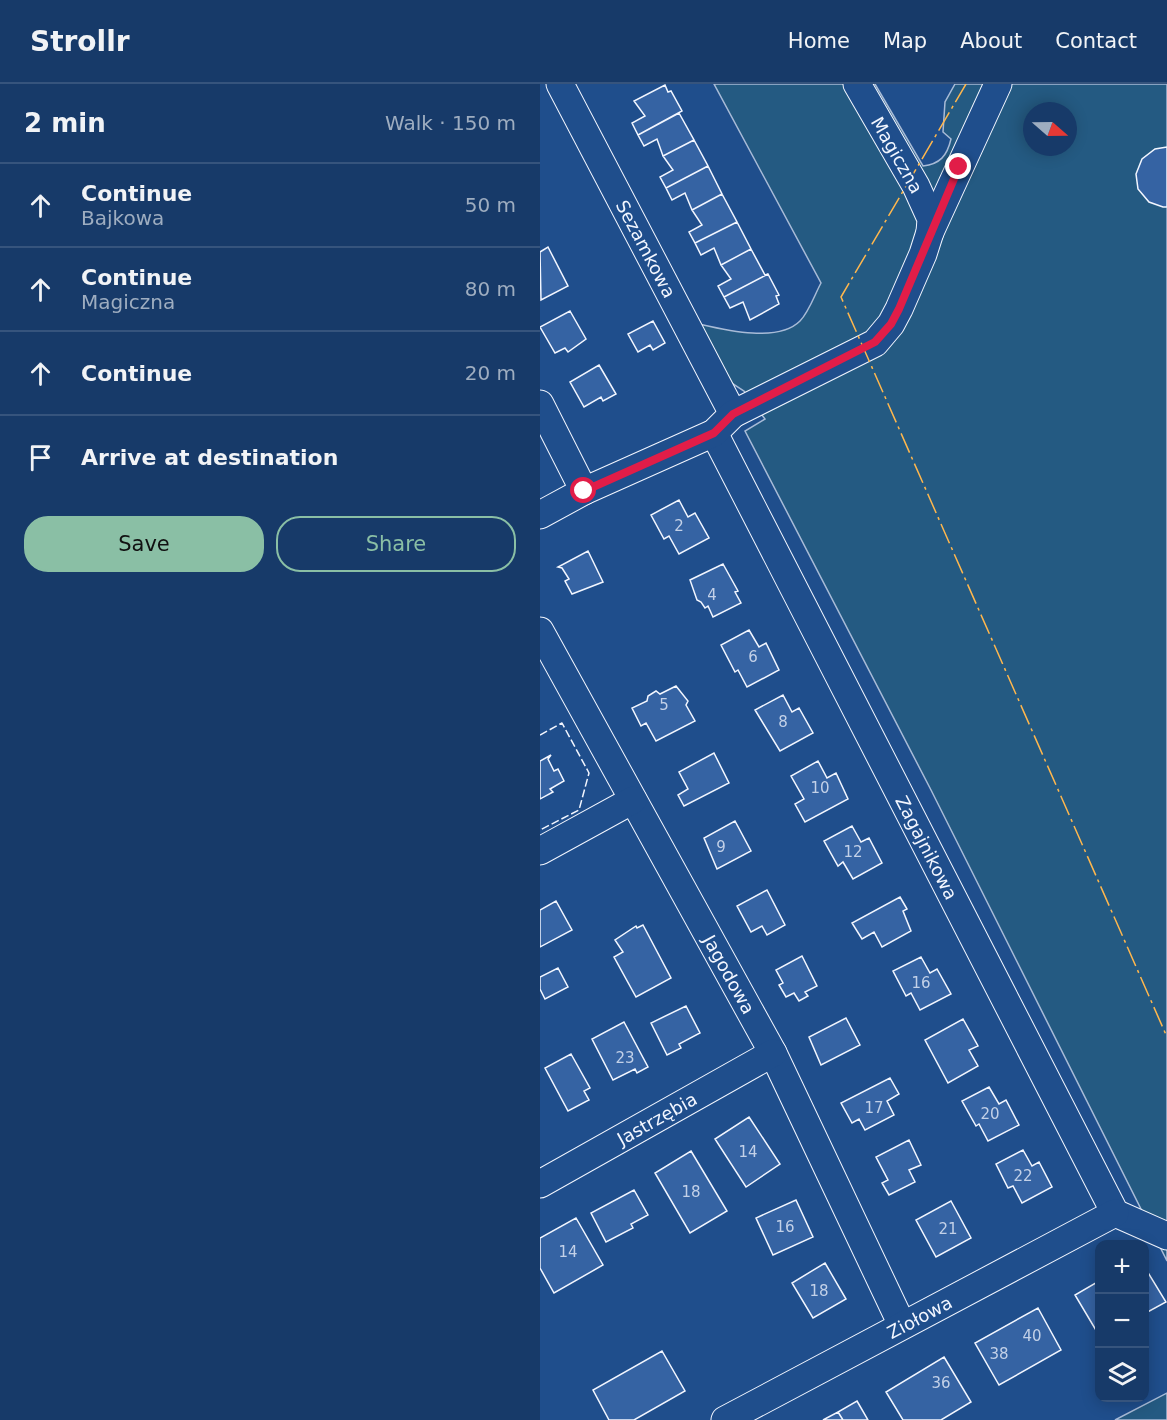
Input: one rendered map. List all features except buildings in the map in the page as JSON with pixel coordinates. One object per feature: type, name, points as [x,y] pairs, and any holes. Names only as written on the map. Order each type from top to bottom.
[{"type":"street","name":"Sezamkowa","points":[[560,84],[733,414]]},
{"type":"street","name":"Magiczna","points":[[857,84],[925,203],[931,219],[930,232]]},
{"type":"street","points":[[540,515],[584,491],[714,433],[733,414],[875,342],[883,335],[899,309],[930,232],[998,84]]},
{"type":"street","points":[[540,404],[584,491]]},
{"type":"street","name":"Zagajnikowa","points":[[714,433],[1115,1213]]},
{"type":"street","name":"Jagodowa","points":[[540,631],[773,1053],[902,1325]]},
{"type":"street","points":[[540,851],[633,800]]},
{"type":"street","name":"Jastrzębia","points":[[540,1184],[773,1053]]},
{"type":"street","points":[[1115,1213],[1167,1236]]},
{"type":"street","name":"Ziołowa","points":[[725,1420],[1115,1213]]},
{"type":"shaded area","points":[[714,84],[875,84],[923,166],[942,158],[949,145],[951,139],[943,132],[945,102],[955,84],[1167,84],[1167,1261],[931,790],[745,431],[765,419],[744,391],[730,382],[699,324],[751,333],[779,332],[800,321],[821,283]]},
{"type":"shaded area","points":[[1167,1393],[1167,1420],[1115,1420]]},
{"type":"fence","points":[[540,735],[562,723],[589,773],[579,810],[540,830]]},
{"type":"power","points":[[966,84],[841,297],[1167,1037]]},
{"type":"route","points":[[584,491],[714,433],[733,414],[875,342],[883,335],[899,309],[959,167]]}]
